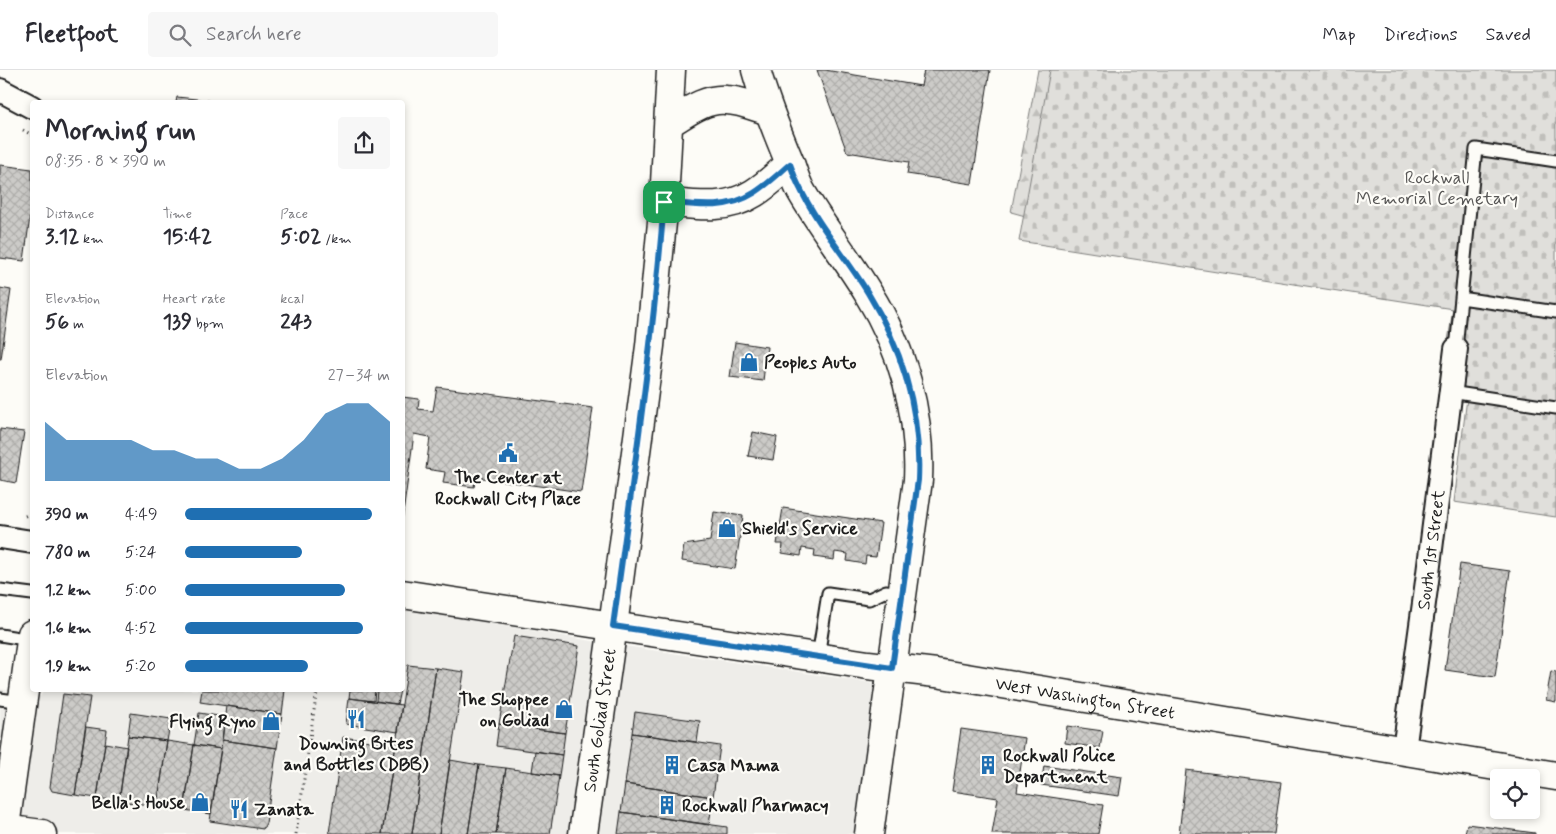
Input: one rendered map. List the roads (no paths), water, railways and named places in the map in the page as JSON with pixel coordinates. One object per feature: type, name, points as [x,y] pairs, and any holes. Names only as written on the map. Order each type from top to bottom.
[{"type":"main road","name":"South Goliad Street","points":[[583,834],[643,404],[659,264],[671,70]]},
{"type":"main road","points":[[756,70],[769,111],[800,189],[883,318],[896,347],[914,407],[919,456],[918,480],[869,834]]},
{"type":"main road","points":[[668,123],[706,103],[716,100],[735,101],[769,111]]},
{"type":"main road","points":[[664,202],[713,206],[738,202],[756,192],[790,164]]},
{"type":"main road","name":"West Washington Street","points":[[405,594],[936,673],[1556,776]]},
{"type":"main road","points":[[30,643],[11,700],[4,823],[42,834]]},
{"type":"street","points":[[1,91],[30,106]]},
{"type":"street","name":"South 1st Street","points":[[1404,750],[1456,349]]},
{"type":"street","points":[[0,536],[30,542]]},
{"type":"lane","points":[[1456,349],[1476,149],[1556,161]]},
{"type":"lane","points":[[1461,298],[1556,312]]},
{"type":"lane","points":[[1450,392],[1556,408]]},
{"type":"lane","points":[[0,590],[30,594]]},
{"type":"lane","points":[[818,657],[828,593],[869,599],[886,591],[903,593]]},
{"type":"lane","points":[[0,635],[30,637]]},
{"type":"place","name":"Peoples Auto","points":[[749,362]]},
{"type":"place","name":"The Center at Rockwall City Place","points":[[508,453]]},
{"type":"place","name":"Shield's Service","points":[[727,528]]},
{"type":"place","name":"The Shoppee on Goliad","points":[[564,709]]},
{"type":"place","name":"Downing Bites and Bottles (DBB)","points":[[356,719]]},
{"type":"place","name":"Flying Ryno","points":[[271,721]]},
{"type":"place","name":"Casa Mama","points":[[672,765]]},
{"type":"place","name":"Rockwall Police Department","points":[[988,765]]},
{"type":"place","name":"Bella's House","points":[[200,802]]},
{"type":"place","name":"Rockwall Pharmacy","points":[[667,805]]},
{"type":"place","name":"Zanata","points":[[239,809]]},
{"type":"park label","name":"Rockwall Memorial Cemetary","points":[[1437,187]]}]
